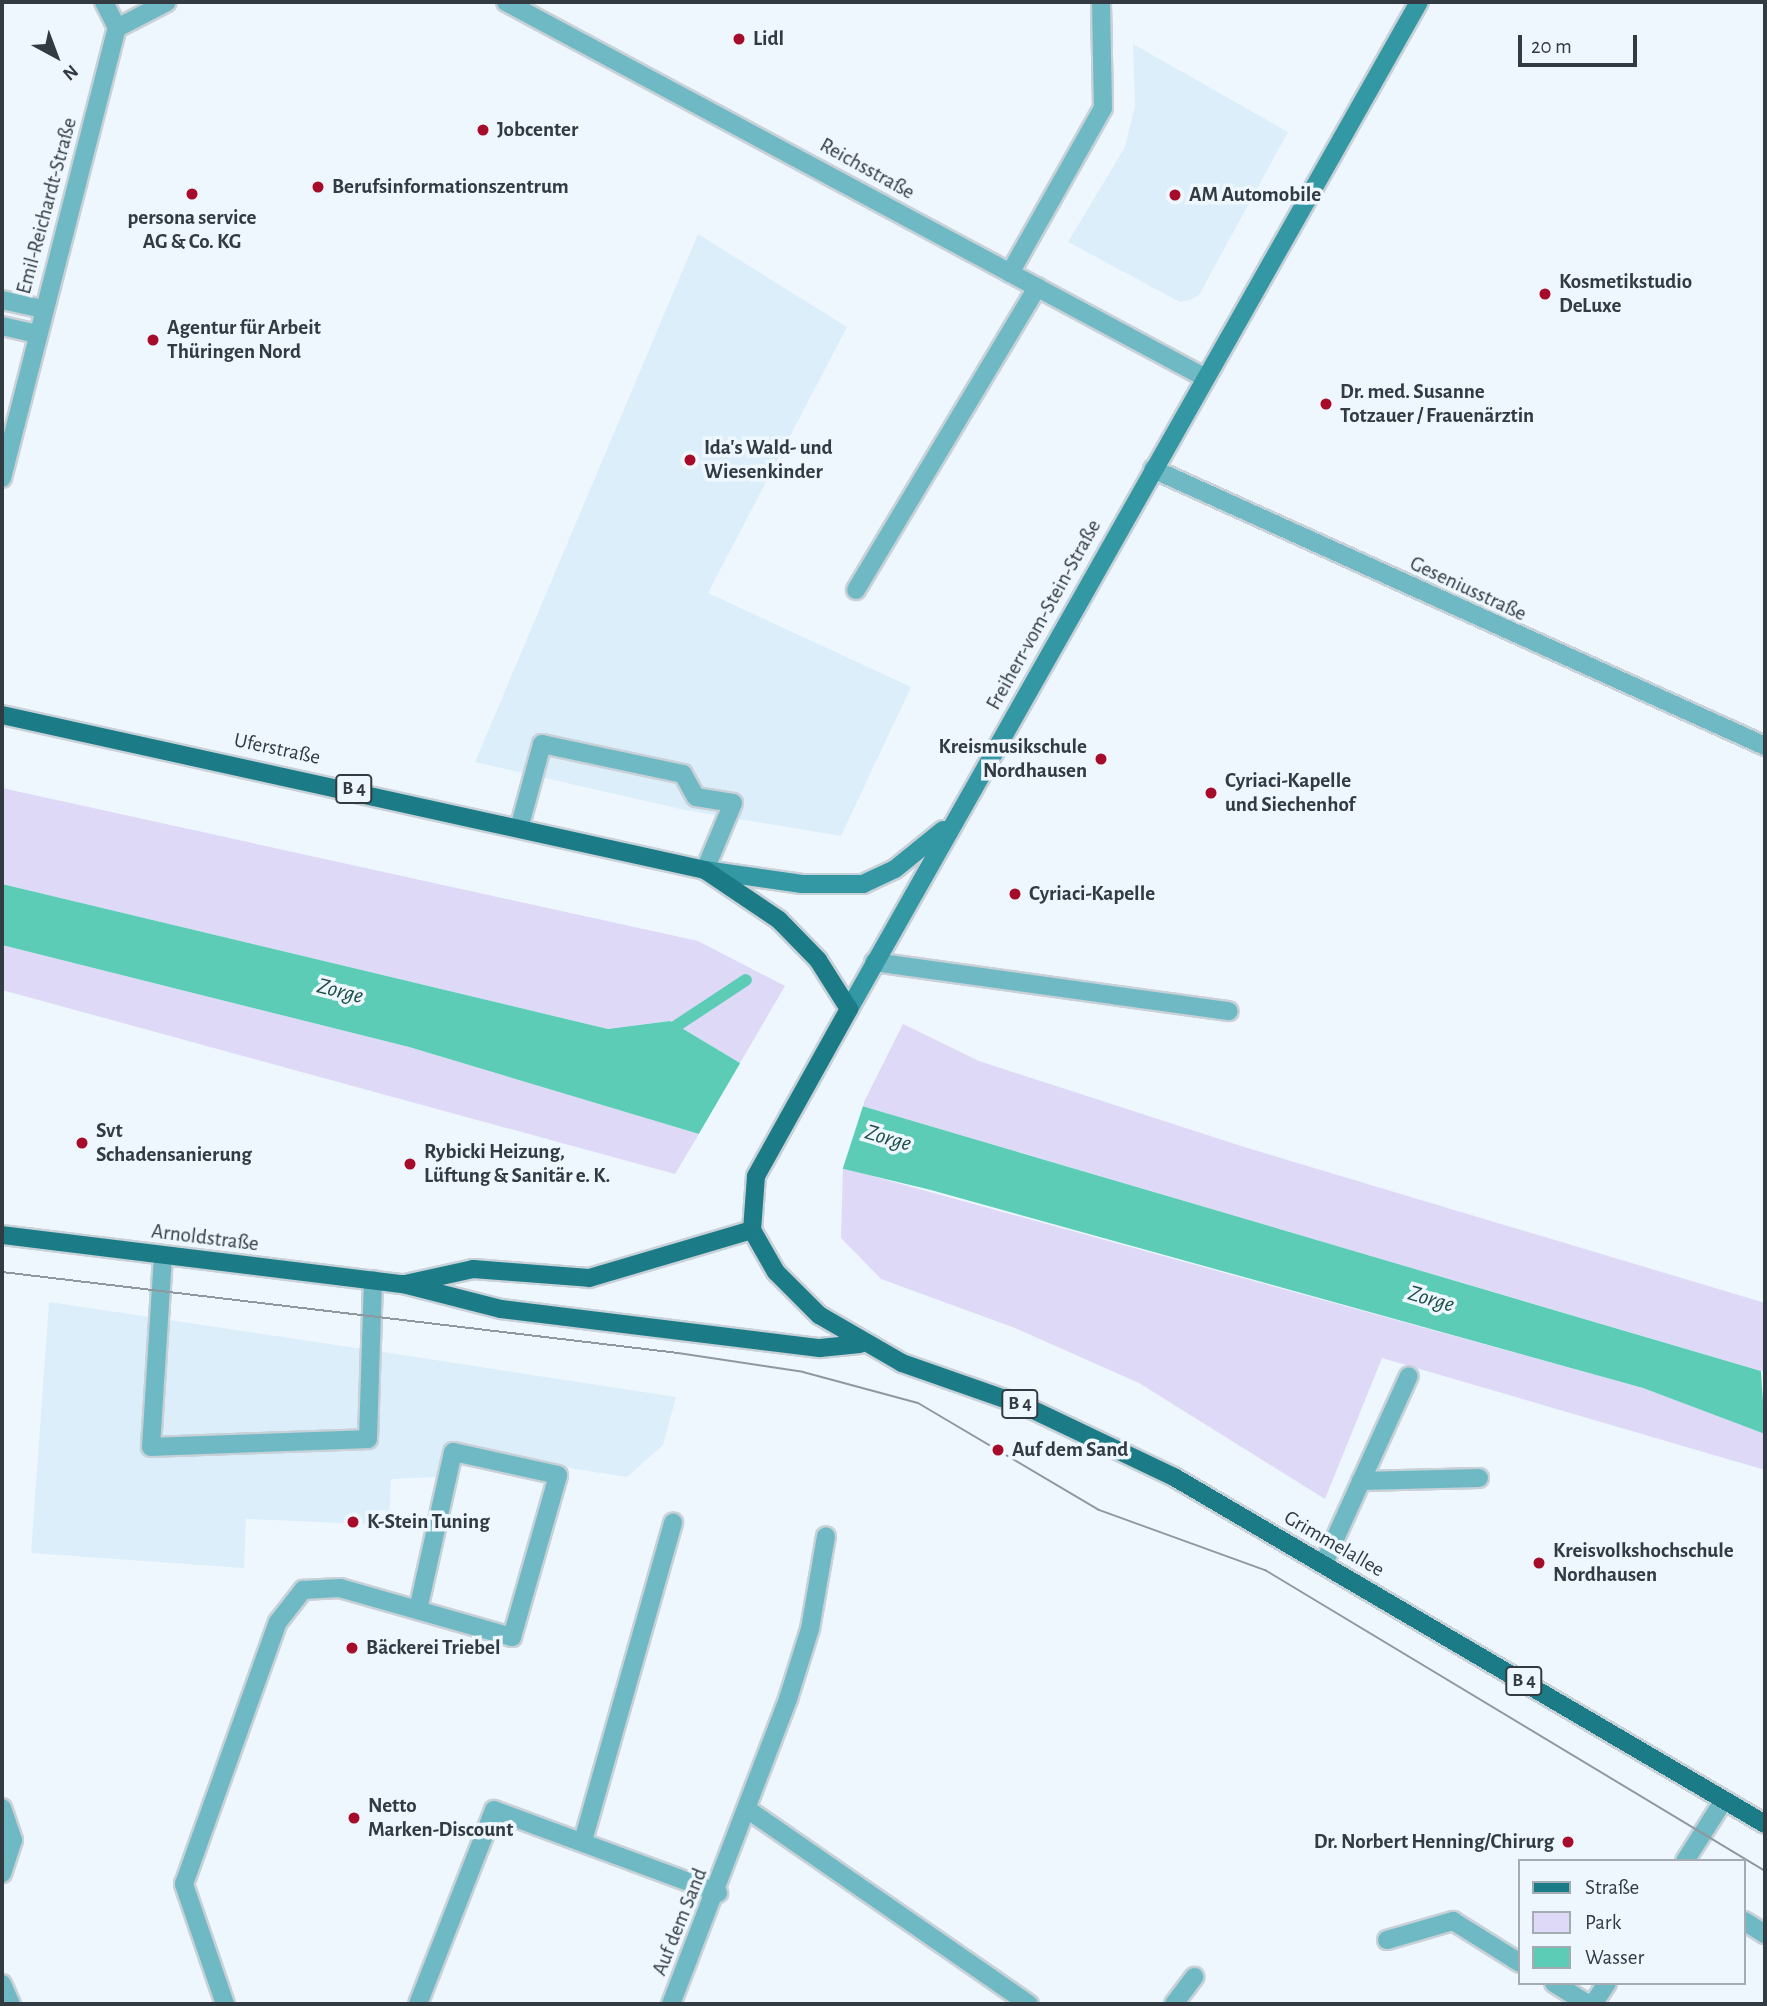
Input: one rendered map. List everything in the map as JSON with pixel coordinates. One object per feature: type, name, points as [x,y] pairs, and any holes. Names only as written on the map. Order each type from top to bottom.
[{"type":"main road","name":"Freiherr-vom-Stein-Straße","points":[[752,1230],[762,1159],[1419,2]]},
{"type":"main road","name":"Uferstraße","points":[[2,715],[520,825],[705,870]]},
{"type":"main road","points":[[705,870],[802,884],[863,884],[895,869],[951,823]]},
{"type":"main road","name":"B 4","points":[[705,870],[779,920],[818,960],[849,1009]]},
{"type":"main road","points":[[403,1284],[472,1269],[589,1278],[752,1230]]},
{"type":"main road","name":"B 4","points":[[752,1230],[797,1294],[860,1344]]},
{"type":"main road","name":"Arnoldstraße","points":[[2,1235],[403,1284]]},
{"type":"main road","name":"B 4","points":[[403,1284],[501,1309],[820,1348],[860,1344]]},
{"type":"main road","name":"Grimmelallee","points":[[860,1344],[1050,1418],[1174,1477],[1765,1824]]},
{"type":"street","points":[[104,2],[117,28],[167,2]]},
{"type":"street","name":"Reichsstraße","points":[[506,2],[1205,377]]},
{"type":"street","points":[[1010,273],[1103,108],[1101,2]]},
{"type":"street","name":"Emil-Reichardt-Straße","points":[[2,478],[43,309],[117,28]]},
{"type":"street","points":[[856,590],[1037,287]]},
{"type":"street","points":[[2,300],[43,309]]},
{"type":"street","points":[[2,326],[37,334]]},
{"type":"street","name":"Geseniusstraße","points":[[1153,469],[1765,746]]},
{"type":"street","points":[[520,825],[542,744],[683,774],[696,797],[733,803],[705,870]]},
{"type":"street","points":[[874,962],[1229,1011]]},
{"type":"street","points":[[163,1256],[150,1447],[368,1439],[373,1280]]},
{"type":"street","points":[[1324,1563],[1409,1376]]},
{"type":"street","points":[[225,2004],[184,1884],[278,1622],[303,1590],[340,1588],[512,1637],[558,1475],[453,1452],[418,1610]]},
{"type":"street","points":[[1361,1481],[1479,1478]]},
{"type":"street","points":[[583,1841],[673,1522]]},
{"type":"street","name":"Auf dem Sand","points":[[671,2004],[718,1893],[810,1629],[826,1536]]},
{"type":"street","points":[[1686,1859],[1724,1800]]},
{"type":"street","points":[[2,1808],[13,1840],[2,1873]]},
{"type":"street","points":[[747,1809],[1029,2004]]},
{"type":"street","points":[[418,2004],[494,1810],[718,1893]]},
{"type":"street","points":[[1387,1940],[1453,1921],[1518,1962]]},
{"type":"street","points":[[1746,1922],[1765,1934]]},
{"type":"street","points":[[1174,2004],[1194,1977]]},
{"type":"street","points":[[2,1984],[11,2004]]},
{"type":"street","points":[[1557,1985],[1588,2004]]},
{"type":"street","points":[[1593,2004],[1606,1985]]},
{"type":"shaded area","name":"AM Automobile","points":[[1133,44],[1288,132],[1199,295],[1190,300],[1180,302],[1068,242],[1125,147],[1135,106]]},
{"type":"shaded area","name":"Ida's Wald- und Wiesenkinder","points":[[698,234],[847,327],[708,593],[911,687],[841,836],[685,810],[475,762]]},
{"type":"shaded area","points":[[49,1302],[676,1397],[663,1445],[627,1477],[442,1448],[436,1477],[391,1479],[389,1525],[246,1519],[244,1568],[31,1553]]},
{"type":"green space","points":[[2,788],[698,941],[785,986],[740,1063],[670,1021],[608,1029],[2,884]]},
{"type":"green space","points":[[2,945],[409,1047],[699,1134],[675,1174],[2,990]]},
{"type":"green space","points":[[903,1024],[979,1061],[1241,1146],[1765,1303],[1765,1372],[862,1106]]},
{"type":"green space","points":[[843,1168],[1643,1388],[1765,1434],[1765,1470],[1382,1358],[1325,1499],[1139,1383],[1015,1328],[881,1279],[841,1238]]},
{"type":"water","name":"Zorge","points":[[2,884],[608,1029],[670,1021],[740,1063],[862,1106],[1761,1371],[1765,1434],[1643,1388],[931,1190],[699,1134],[409,1047],[2,945]]},
{"type":"pier","points":[[742,1060],[864,1103],[842,1171],[697,1137]]},
{"type":"waterway","points":[[664,1034],[746,980]]},
{"type":"tram line","points":[[2,1272],[678,1353],[803,1372],[918,1403],[1099,1510],[1265,1570],[1745,1859]]},
{"type":"tram line","points":[[1746,1860],[1765,1871]]},
{"type":"place","name":"Lidl","points":[[739,39]]},
{"type":"place","name":"Jobcenter","points":[[483,130]]},
{"type":"place","name":"Berufsinformationszentrum","points":[[318,187]]},
{"type":"place","name":"persona service AG & Co. KG","points":[[192,194]]},
{"type":"place","name":"AM Automobile","points":[[1175,195]]},
{"type":"place","name":"Kosmetikstudio DeLuxe","points":[[1545,294]]},
{"type":"place","name":"Agentur für Arbeit Thüringen Nord","points":[[153,340]]},
{"type":"place","name":"Dr. med. Susanne Totzauer / Frauenärztin","points":[[1326,404]]},
{"type":"place","name":"Ida's Wald- und Wiesenkinder","points":[[690,460]]},
{"type":"place","name":"Kreismusikschule Nordhausen","points":[[1101,759]]},
{"type":"place","name":"Cyriaci-Kapelle und Siechenhof","points":[[1211,793]]},
{"type":"place","name":"Cyriaci-Kapelle","points":[[1015,894]]},
{"type":"place","name":"Svt Schadensanierung","points":[[82,1143]]},
{"type":"place","name":"Rybicki Heizung, Lüftung & Sanitär e. K.","points":[[410,1164]]},
{"type":"place","name":"Auf dem Sand","points":[[998,1450]]},
{"type":"place","name":"K-Stein Tuning","points":[[353,1522]]},
{"type":"place","name":"Kreisvolkshochschule Nordhausen","points":[[1539,1563]]},
{"type":"place","name":"Bäckerei Triebel","points":[[352,1648]]},
{"type":"place","name":"Netto Marken-Discount","points":[[354,1818]]},
{"type":"place","name":"Dr. Norbert Henning/Chirurg","points":[[1568,1842]]}]
